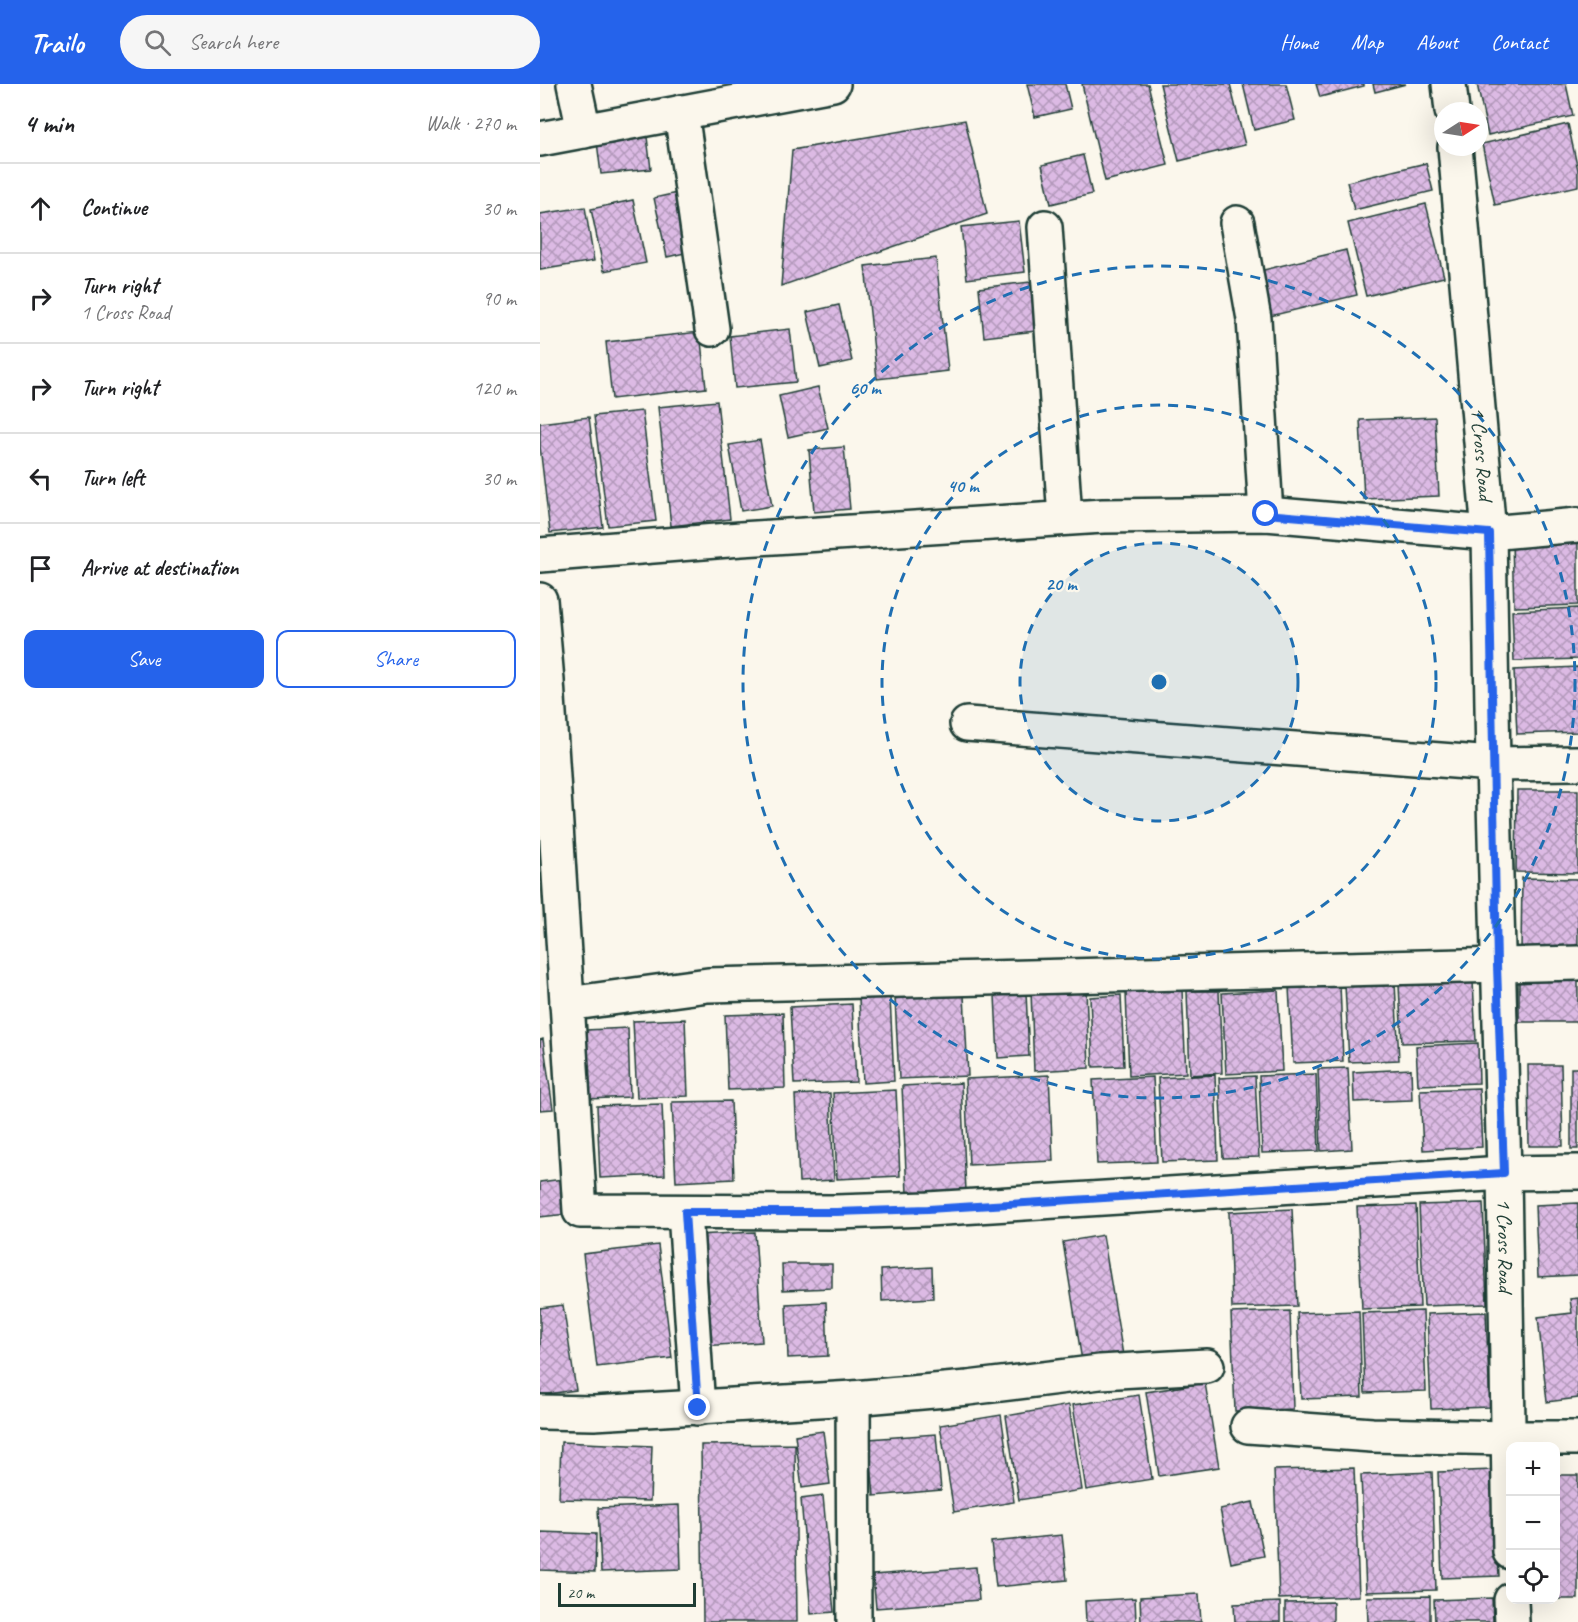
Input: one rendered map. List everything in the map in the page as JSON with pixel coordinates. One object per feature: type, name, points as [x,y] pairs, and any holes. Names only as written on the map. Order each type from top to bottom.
[{"type":"street","points":[[574,84],[584,132]]},
{"type":"street","points":[[540,139],[584,132],[797,87],[833,84]]},
{"type":"street","points":[[1449,84],[1451,102]]},
{"type":"street","points":[[681,112],[712,329]]},
{"type":"street","name":"1 Cross Road","points":[[1456,156],[1489,533],[1497,965],[1504,1173],[1510,1550]]},
{"type":"street","points":[[1237,223],[1254,319],[1266,514]]},
{"type":"street","points":[[1045,227],[1065,518]]},
{"type":"street","points":[[540,555],[741,539],[1103,516],[1266,514],[1489,533],[1578,525]]},
{"type":"street","points":[[540,600],[544,706],[580,1211],[836,1212],[928,1209],[1504,1173],[1578,1172]]},
{"type":"street","points":[[967,724],[1493,764],[1578,764]]},
{"type":"street","points":[[567,1004],[708,985],[1578,963]]},
{"type":"street","points":[[685,1212],[698,1408]]},
{"type":"street","points":[[540,1412],[594,1413],[853,1398],[968,1388],[1100,1372],[1208,1366]]},
{"type":"street","points":[[853,1398],[854,1622]]},
{"type":"street","points":[[1248,1426],[1372,1435],[1578,1438]]},
{"type":"street","points":[[1511,1604],[1512,1622]]},
{"type":"building","points":[[1027,84],[1065,84],[1071,109],[1035,117]]},
{"type":"building","points":[[1082,84],[1148,84],[1168,165],[1105,181]]},
{"type":"building","points":[[1160,84],[1230,84],[1245,145],[1179,161]]},
{"type":"building","points":[[1243,84],[1286,84],[1295,120],[1254,130]]},
{"type":"building","points":[[1316,84],[1364,84],[1364,86],[1320,97]]},
{"type":"building","points":[[1373,84],[1406,84],[1375,92]]},
{"type":"building","points":[[1477,84],[1566,84],[1573,116],[1488,135],[1488,102],[1481,102]]},
{"type":"building","points":[[965,120],[987,214],[781,286],[792,150]]},
{"type":"building","points":[[1568,124],[1578,170],[1578,186],[1495,205],[1485,156],[1488,156],[1488,143]]},
{"type":"building","points":[[647,137],[651,169],[601,174],[597,142]]},
{"type":"building","points":[[1083,155],[1092,194],[1051,204],[1042,165]]},
{"type":"building","points":[[1426,163],[1433,191],[1354,210],[1347,182]]},
{"type":"building","points":[[677,193],[689,252],[667,257],[654,198]]},
{"type":"building","points":[[633,200],[646,263],[604,271],[591,209]]},
{"type":"building","points":[[1426,204],[1444,277],[1366,296],[1348,223]]},
{"type":"building","points":[[585,207],[594,261],[540,270],[540,214]]},
{"type":"building","points":[[1019,221],[1025,272],[967,279],[961,227]]},
{"type":"building","points":[[1346,250],[1357,295],[1262,318],[1251,273]]},
{"type":"building","points":[[936,258],[948,371],[877,379],[865,266]]},
{"type":"building","points":[[1030,282],[1036,331],[984,337],[979,288]]},
{"type":"building","points":[[839,305],[852,361],[820,368],[807,312]]},
{"type":"building","points":[[790,329],[796,382],[735,388],[730,336]]},
{"type":"building","points":[[700,332],[706,388],[612,399],[606,342]]},
{"type":"building","points":[[818,387],[828,428],[788,437],[779,396]]},
{"type":"building","points":[[717,401],[730,519],[671,526],[658,407]]},
{"type":"building","points":[[642,411],[656,521],[608,526],[594,416]]},
{"type":"building","points":[[589,417],[603,527],[550,533],[540,446],[540,423]]},
{"type":"building","points":[[1435,417],[1439,496],[1364,499],[1360,420]]},
{"type":"building","points":[[760,440],[772,506],[741,511],[729,445]]},
{"type":"building","points":[[844,447],[850,509],[814,512],[809,450]]},
{"type":"building","points":[[1578,541],[1578,605],[1514,607],[1512,544]]},
{"type":"building","points":[[1578,608],[1578,659],[1514,661],[1512,611]]},
{"type":"building","points":[[1578,667],[1578,732],[1517,734],[1514,670]]},
{"type":"building","points":[[1517,790],[1578,790],[1578,873],[1516,872]]},
{"type":"building","points":[[1522,878],[1578,879],[1578,953],[1521,952]]},
{"type":"building","points":[[1519,975],[1578,975],[1578,1022],[1519,1022]]},
{"type":"building","points":[[1473,981],[1476,1041],[1402,1043],[1399,985]]},
{"type":"building","points":[[1395,983],[1399,1060],[1349,1062],[1345,985]]},
{"type":"building","points":[[1340,985],[1343,1061],[1293,1063],[1289,987]]},
{"type":"building","points":[[1086,989],[1089,1068],[1034,1071],[1031,991]]},
{"type":"building","points":[[1182,990],[1186,1073],[1129,1076],[1126,992]]},
{"type":"building","points":[[1278,990],[1282,1071],[1226,1074],[1222,993]]},
{"type":"building","points":[[1187,991],[1219,991],[1222,1073],[1190,1075]]},
{"type":"building","points":[[1026,993],[1029,1056],[998,1058],[995,995]]},
{"type":"building","points":[[964,995],[968,1076],[899,1079],[895,998]]},
{"type":"building","points":[[1121,995],[1124,1066],[1093,1067],[1090,997]]},
{"type":"building","points":[[890,997],[894,1081],[863,1083],[859,998]]},
{"type":"building","points":[[852,1004],[856,1082],[794,1084],[790,1007]]},
{"type":"building","points":[[783,1013],[785,1088],[728,1090],[725,1015]]},
{"type":"building","points":[[685,1019],[688,1096],[637,1098],[633,1021]]},
{"type":"building","points":[[628,1028],[630,1097],[589,1099],[586,1030]]},
{"type":"building","points":[[543,1039],[553,1109],[540,1110],[540,1040]]},
{"type":"building","points":[[1478,1043],[1479,1083],[1418,1085],[1416,1046]]},
{"type":"building","points":[[1528,1065],[1561,1065],[1563,1146],[1529,1146]]},
{"type":"building","points":[[1348,1068],[1352,1149],[1321,1151],[1318,1069]]},
{"type":"building","points":[[1571,1068],[1578,1068],[1578,1149],[1571,1149]]},
{"type":"building","points":[[1411,1069],[1412,1100],[1354,1102],[1353,1072]]},
{"type":"building","points":[[1316,1074],[1319,1151],[1262,1153],[1259,1076]]},
{"type":"building","points":[[1049,1075],[1053,1161],[969,1165],[965,1079]]},
{"type":"building","points":[[1215,1075],[1218,1160],[1162,1162],[1158,1078]]},
{"type":"building","points":[[1255,1076],[1259,1157],[1223,1158],[1219,1078]]},
{"type":"building","points":[[1153,1077],[1157,1162],[1097,1164],[1093,1080]]},
{"type":"building","points":[[961,1083],[966,1191],[907,1193],[902,1086]]},
{"type":"building","points":[[1479,1088],[1482,1147],[1423,1150],[1420,1090]]},
{"type":"building","points":[[896,1090],[900,1176],[837,1179],[833,1093]]},
{"type":"building","points":[[830,1093],[834,1180],[799,1182],[795,1095]]},
{"type":"building","points":[[731,1101],[734,1179],[676,1182],[672,1102]]},
{"type":"building","points":[[662,1104],[665,1175],[600,1178],[597,1106]]},
{"type":"building","points":[[563,1179],[567,1214],[540,1217],[540,1182]]},
{"type":"building","points":[[1483,1203],[1487,1304],[1424,1306],[1419,1205]]},
{"type":"building","points":[[1578,1203],[1578,1275],[1538,1277],[1535,1205]]},
{"type":"building","points":[[1416,1205],[1420,1307],[1362,1309],[1357,1207]]},
{"type":"building","points":[[1292,1209],[1297,1306],[1232,1308],[1229,1212]]},
{"type":"building","points":[[755,1232],[762,1342],[703,1346],[696,1235]]},
{"type":"building","points":[[1103,1235],[1123,1355],[1082,1361],[1063,1242]]},
{"type":"building","points":[[658,1245],[672,1358],[597,1367],[583,1254]]},
{"type":"building","points":[[782,1264],[832,1264],[832,1288],[783,1290]]},
{"type":"building","points":[[932,1267],[933,1298],[882,1301],[881,1270]]},
{"type":"building","points":[[1578,1298],[1578,1398],[1547,1402],[1538,1317],[1572,1313],[1570,1299]]},
{"type":"building","points":[[826,1302],[828,1356],[788,1358],[786,1304]]},
{"type":"building","points":[[563,1305],[576,1390],[540,1395],[540,1308]]},
{"type":"building","points":[[1290,1311],[1293,1409],[1235,1411],[1231,1313]]},
{"type":"building","points":[[1359,1311],[1362,1397],[1301,1399],[1297,1313]]},
{"type":"building","points":[[1423,1311],[1426,1391],[1365,1393],[1362,1313]]},
{"type":"building","points":[[1486,1312],[1490,1407],[1431,1409],[1427,1314]]},
{"type":"building","points":[[1205,1383],[1219,1467],[1159,1476],[1146,1392]]},
{"type":"building","points":[[1139,1395],[1152,1479],[1086,1490],[1073,1405]]},
{"type":"building","points":[[1069,1405],[1082,1490],[1019,1500],[1006,1416]]},
{"type":"building","points":[[1001,1415],[1014,1502],[954,1512],[940,1425]]},
{"type":"building","points":[[823,1431],[830,1484],[802,1488],[795,1435]]},
{"type":"building","points":[[936,1434],[941,1490],[874,1496],[869,1439]]},
{"type":"building","points":[[561,1442],[652,1446],[650,1501],[559,1499]]},
{"type":"building","points":[[795,1444],[797,1622],[703,1622],[701,1445]]},
{"type":"building","points":[[1354,1468],[1359,1596],[1279,1599],[1274,1470]]},
{"type":"building","points":[[1494,1470],[1499,1576],[1442,1578],[1438,1472]]},
{"type":"building","points":[[1432,1472],[1436,1590],[1366,1592],[1361,1475]]},
{"type":"building","points":[[1560,1475],[1578,1475],[1578,1599],[1560,1599]]},
{"type":"building","points":[[823,1496],[834,1612],[811,1614],[801,1499]]},
{"type":"building","points":[[1253,1502],[1264,1556],[1231,1563],[1220,1509]]},
{"type":"building","points":[[679,1505],[681,1569],[601,1572],[598,1508]]},
{"type":"building","points":[[540,1532],[596,1534],[595,1572],[540,1570]]},
{"type":"building","points":[[1062,1535],[1067,1580],[996,1587],[991,1542]]},
{"type":"building","points":[[976,1567],[979,1600],[876,1608],[873,1575]]},
{"type":"building","points":[[1199,1594],[1201,1622],[1141,1622],[1140,1597]]},
{"type":"building","points":[[1430,1596],[1430,1622],[1368,1622],[1367,1597]]},
{"type":"building","points":[[1135,1598],[1136,1622],[1086,1622],[1085,1601]]},
{"type":"building","points":[[1492,1598],[1493,1622],[1435,1622],[1434,1600]]},
{"type":"building","points":[[1280,1602],[1280,1622],[1235,1622],[1234,1604]]},
{"type":"building","points":[[1333,1602],[1333,1622],[1285,1622],[1285,1603]]},
{"type":"route","points":[[698,1408],[685,1212],[836,1212],[928,1209],[1504,1173],[1497,965],[1489,533],[1266,514]]}]
